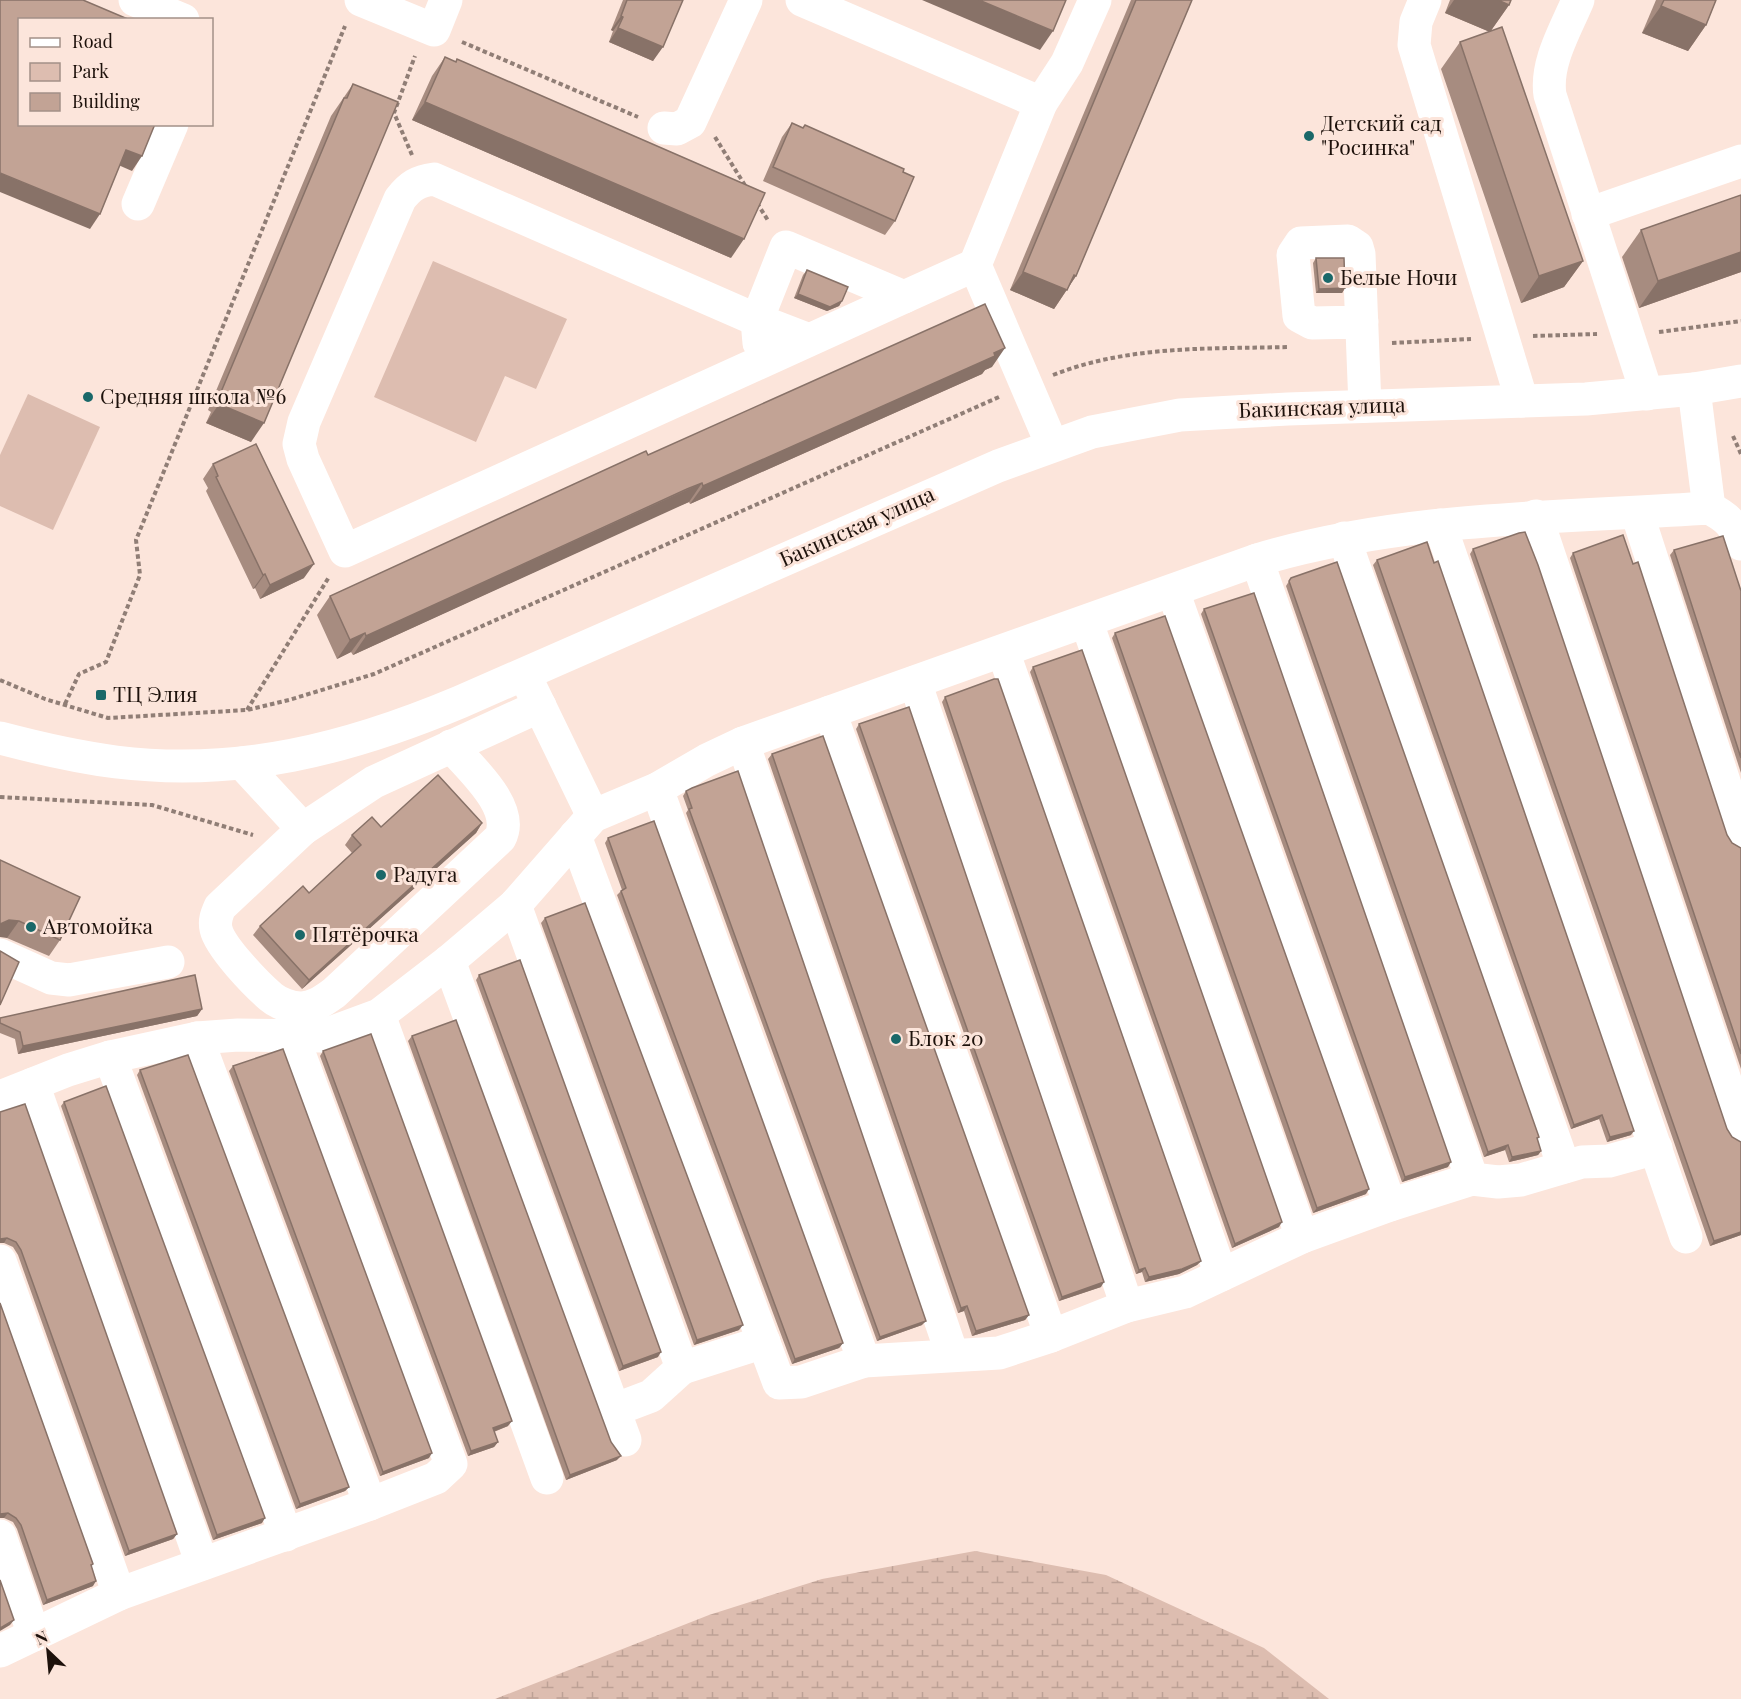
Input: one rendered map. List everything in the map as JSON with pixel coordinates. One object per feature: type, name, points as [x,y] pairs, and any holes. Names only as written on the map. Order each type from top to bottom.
[{"type":"street","points":[[135,0],[178,18]]},
{"type":"street","points":[[354,11],[430,29],[447,0]]},
{"type":"street","points":[[664,128],[677,129],[690,122],[698,110],[746,0]]},
{"type":"street","points":[[802,0],[1041,103]]},
{"type":"street","points":[[810,340],[757,320],[434,179],[423,180],[409,186],[400,199],[304,422],[299,444],[303,459],[345,551],[810,340],[975,264],[1041,103],[1067,63],[1095,0]]},
{"type":"street","points":[[1425,0],[1416,22],[1414,45],[1522,401]]},
{"type":"street","points":[[1578,0],[1547,81],[1647,394]]},
{"type":"street","points":[[138,204],[171,126]]},
{"type":"street","points":[[1588,214],[1741,161]]},
{"type":"street","points":[[760,362],[757,320],[786,247],[904,297]]},
{"type":"street","points":[[975,264],[1052,445]]},
{"type":"street","points":[[1362,322],[1365,406]]},
{"type":"street","name":"Бакинская улица","points":[[0,738],[115,762],[160,766],[242,764],[316,752],[370,737],[450,707],[987,470],[1052,445],[1132,423],[1180,416],[1647,394],[1741,381]]},
{"type":"street","points":[[1694,389],[1709,508]]},
{"type":"street","points":[[0,1097],[110,1057],[197,1038],[238,1035],[322,1036],[379,1014],[449,961],[515,905],[584,826],[657,789],[707,759],[743,743],[1257,560],[1344,538],[1440,525],[1536,516],[1709,508],[1726,516],[1737,531],[1741,544]]},
{"type":"street","points":[[1637,513],[1741,834]]},
{"type":"street","points":[[1536,516],[1741,1128]]},
{"type":"street","points":[[1440,525],[1686,1237]]},
{"type":"street","points":[[1344,538],[1564,1167]]},
{"type":"street","points":[[1257,560],[1472,1179]]},
{"type":"street","points":[[1173,591],[1390,1205]]},
{"type":"street","points":[[1086,622],[1302,1237]]},
{"type":"street","points":[[1003,651],[1221,1275]]},
{"type":"street","points":[[524,673],[540,706],[584,826],[779,1383],[801,1382],[864,1361],[999,1353],[1051,1336],[1127,1306],[1185,1292],[1302,1237],[1390,1205],[1472,1179],[1498,1182],[1521,1180],[1582,1162],[1609,1161],[1656,1148]]},
{"type":"street","points":[[915,682],[1127,1306]]},
{"type":"street","points":[[451,746],[498,803],[504,815],[506,827],[500,838],[334,993],[319,1003],[302,1008],[287,1005],[272,998],[222,943],[216,929],[215,917],[220,907],[295,837],[374,782],[451,746],[540,706]]},
{"type":"street","points":[[830,712],[1051,1336]]},
{"type":"street","points":[[743,743],[952,1354]]},
{"type":"street","points":[[242,764],[295,837]]},
{"type":"street","points":[[657,789],[864,1361]]},
{"type":"street","points":[[515,905],[682,1368]]},
{"type":"street","points":[[0,955],[51,978],[69,980],[168,962]]},
{"type":"street","points":[[449,961],[625,1440]]},
{"type":"street","points":[[379,1014],[547,1478]]},
{"type":"street","points":[[0,1651],[119,1594],[202,1563],[286,1536],[436,1478],[451,1464],[293,1036]]},
{"type":"street","points":[[197,1038],[370,1504]]},
{"type":"street","points":[[110,1057],[286,1536]]},
{"type":"street","points":[[33,1084],[202,1563]]},
{"type":"street","points":[[0,1261],[119,1594]]},
{"type":"street","points":[[614,1410],[651,1396],[682,1368],[764,1342]]},
{"type":"street","points":[[0,1536],[34,1635]]},
{"type":"path","points":[[65,704],[79,674],[105,662],[140,575],[136,540],[354,11]]},
{"type":"path","points":[[423,180],[394,113],[430,29],[664,128]]},
{"type":"path","points":[[698,110],[786,247]]},
{"type":"path","points":[[1731,431],[1741,454]]},
{"type":"path","points":[[247,710],[345,551]]},
{"type":"path","points":[[0,797],[152,805],[295,837]]},
{"type":"green space","points":[[433,261],[567,319],[536,389],[505,376],[476,442],[374,397]]},
{"type":"green space","points":[[28,394],[100,427],[53,530],[0,506],[0,455]]},
{"type":"green space","points":[[975,1551],[1106,1575],[1264,1648],[1329,1699],[495,1699],[709,1615],[822,1579]]},
{"type":"building","points":[[0,0],[83,0],[125,18],[18,18],[18,126],[154,126],[142,156],[126,150],[100,214],[0,173]]},
{"type":"building","points":[[627,0],[683,0],[663,47],[618,28]]},
{"type":"building","points":[[979,0],[1066,0],[1053,31]]},
{"type":"building","points":[[1136,0],[1192,0],[1076,276],[1074,275],[1067,290],[1023,272]]},
{"type":"building","points":[[1498,0],[1511,0],[1509,5]]},
{"type":"building","points":[[1664,0],[1716,0],[1706,25],[1661,6]]},
{"type":"building","points":[[1502,27],[1583,261],[1539,276],[1460,42]]},
{"type":"building","points":[[445,57],[456,62],[457,59],[765,193],[744,239],[425,102]]},
{"type":"building","points":[[353,84],[398,102],[264,423],[219,404],[224,393],[221,392],[344,98],[347,98]]},
{"type":"building","points":[[792,123],[803,128],[805,125],[904,169],[903,172],[914,177],[895,221],[773,167]]},
{"type":"building","points":[[1741,195],[1741,252],[1658,281],[1641,230]]},
{"type":"building","name":"Белые Ночи","points":[[1316,258],[1344,258],[1345,288],[1319,289]]},
{"type":"building","points":[[807,270],[848,287],[842,301],[830,307],[798,294]]},
{"type":"building","points":[[985,304],[1005,348],[994,353],[995,356],[703,486],[702,483],[687,489],[366,636],[365,633],[350,640],[330,596],[646,451],[648,455]]},
{"type":"building","points":[[256,444],[314,564],[270,585],[216,477],[218,476],[213,464]]},
{"type":"building","points":[[1525,532],[1727,1129],[1732,1137],[1741,1142],[1741,1232],[1714,1241],[1473,549]]},
{"type":"building","points":[[1623,535],[1633,564],[1638,562],[1727,835],[1732,843],[1741,848],[1741,1054],[1573,553]]},
{"type":"building","points":[[1723,536],[1741,591],[1741,758],[1674,550]]},
{"type":"building","points":[[1427,542],[1434,563],[1438,561],[1634,1131],[1610,1137],[1602,1115],[1574,1125],[1377,560]]},
{"type":"building","points":[[1337,562],[1539,1137],[1537,1138],[1541,1151],[1512,1157],[1508,1145],[1488,1152],[1289,581],[1291,578]]},
{"type":"building","points":[[1254,593],[1451,1162],[1405,1177],[1204,609]]},
{"type":"building","points":[[1165,616],[1369,1189],[1317,1208],[1115,633]]},
{"type":"building","points":[[1082,650],[1282,1222],[1235,1244],[1033,667]]},
{"type":"building","points":[[998,679],[1201,1261],[1182,1269],[1149,1277],[1145,1268],[1139,1270],[945,697]]},
{"type":"building","points":[[909,707],[1104,1282],[1062,1297],[859,724]]},
{"type":"building","name":"Блок 20","points":[[823,736],[1029,1315],[976,1331],[967,1306],[961,1308],[772,754]]},
{"type":"building","points":[[738,771],[926,1321],[880,1337],[689,809],[692,808],[686,791]]},
{"type":"building","name":"Радуга","points":[[438,775],[482,823],[309,980],[260,926],[303,886],[309,893],[361,845],[352,835],[372,817],[381,827]]},
{"type":"building","points":[[654,821],[843,1343],[795,1359],[621,891],[626,888],[608,838]]},
{"type":"building","points":[[0,860],[80,897],[60,940],[19,921],[9,920],[0,924]]},
{"type":"building","points":[[585,903],[743,1325],[697,1340],[545,918]]},
{"type":"building","points":[[0,951],[19,962],[0,1005]]},
{"type":"building","points":[[520,960],[661,1352],[623,1366],[479,975]]},
{"type":"building","points":[[195,975],[202,1009],[23,1046],[20,1032],[0,1023],[0,1018]]},
{"type":"building","points":[[456,1020],[611,1442],[621,1456],[570,1475],[412,1036]]},
{"type":"building","points":[[371,1034],[512,1421],[493,1428],[498,1442],[471,1451],[323,1051]]},
{"type":"building","points":[[283,1049],[432,1453],[383,1472],[233,1066]]},
{"type":"building","points":[[188,1055],[349,1487],[300,1504],[140,1070]]},
{"type":"building","points":[[106,1086],[265,1518],[217,1535],[64,1102]]},
{"type":"building","points":[[25,1104],[177,1534],[129,1551],[21,1250],[16,1242],[7,1238],[0,1239],[0,1112]]},
{"type":"building","points":[[0,1303],[93,1564],[91,1565],[96,1581],[47,1600],[21,1525],[8,1513],[0,1514]]},
{"type":"building","points":[[0,1580],[14,1620],[0,1628]]},
{"type":"place","name":"Детский сад \"Росинка\"","points":[[1309,136]]},
{"type":"place","name":"Белые Ночи","points":[[1328,278]]},
{"type":"place","name":"Средняя школа №6","points":[[88,397]]},
{"type":"place","name":"ТЦ Элия","points":[[101,695]]},
{"type":"place","name":"Радуга","points":[[381,875]]},
{"type":"place","name":"Автомойка","points":[[31,927]]},
{"type":"place","name":"Пятёрочка","points":[[300,935]]},
{"type":"place","name":"Блок 20","points":[[896,1039]]}]
